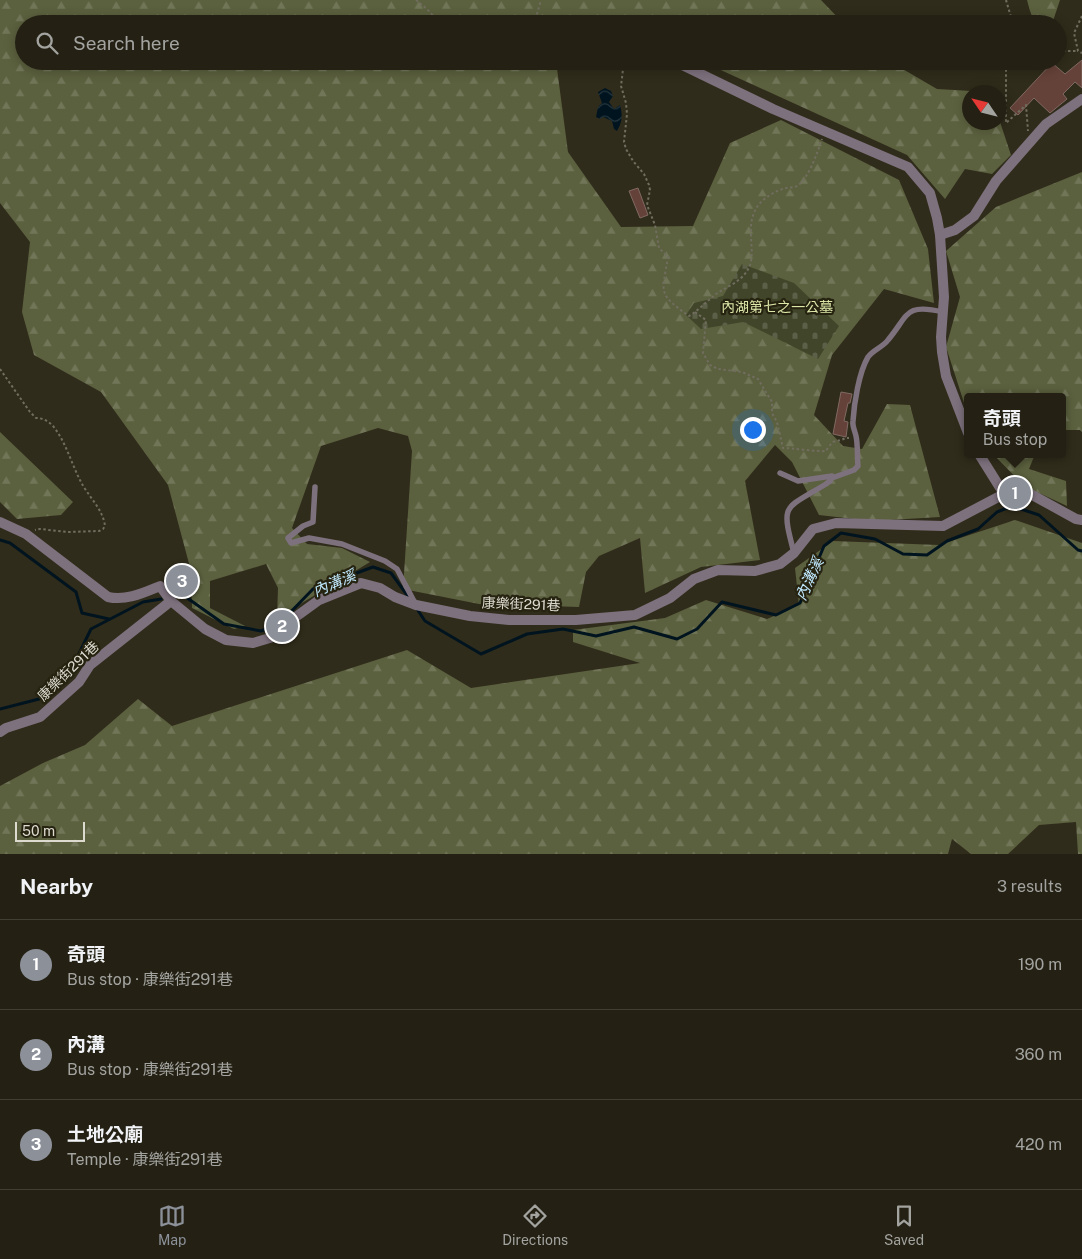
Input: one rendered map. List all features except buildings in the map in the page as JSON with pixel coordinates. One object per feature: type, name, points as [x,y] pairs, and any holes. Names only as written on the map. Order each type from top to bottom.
[{"type":"street","points":[[693,70],[773,109],[908,167],[930,193],[940,235],[944,297],[941,337],[946,376],[964,423]]},
{"type":"street","points":[[940,235],[955,230],[974,216],[996,181],[1046,124],[1082,99]]},
{"type":"street","points":[[982,458],[1004,494]]},
{"type":"street","name":"康樂街291巷","points":[[0,732],[6,728],[40,717],[79,682],[90,665],[171,601],[206,629],[226,640],[253,643],[273,637],[286,624],[318,600],[361,583],[380,588],[395,597],[416,605],[470,616],[509,620],[576,620],[635,615],[670,598],[694,579],[718,570],[755,572],[780,564],[794,553],[813,529],[836,523],[943,526],[1004,494],[1025,492],[1076,519],[1082,520]]},
{"type":"street","points":[[0,522],[26,534],[108,597],[118,599],[135,596],[160,586],[171,601]]},
{"type":"lane","points":[[794,553],[786,524],[787,512],[793,504],[826,484],[832,478],[854,470],[858,466],[856,436],[852,423],[858,388],[868,358],[889,339],[904,317],[910,313],[924,308],[943,312]]},
{"type":"lane","points":[[780,472],[798,481],[831,475],[832,478]]},
{"type":"lane","points":[[315,487],[313,522],[303,526],[288,538],[290,543],[309,538],[342,544],[385,561],[397,569],[416,605]]},
{"type":"path","points":[[416,0],[433,15]]},
{"type":"path","points":[[537,15],[541,0]]},
{"type":"path","points":[[1006,0],[1010,15]]},
{"type":"path","points":[[1078,51],[1074,34],[1082,16]]},
{"type":"path","points":[[1067,51],[1082,53]]},
{"type":"path","points":[[623,70],[620,86],[626,103],[627,114],[624,142],[626,149],[644,174],[649,185],[650,190],[647,204],[655,225],[659,248],[668,257],[662,290],[669,302],[689,316],[746,274],[750,264],[750,229],[753,216],[759,204],[769,195],[785,188],[797,186],[805,178],[819,150],[824,131]]},
{"type":"path","points":[[1006,70],[1006,123],[1026,105],[1029,143]]},
{"type":"path","points":[[695,312],[706,320],[703,353],[710,365],[718,369],[742,372],[758,379],[772,402],[772,413],[777,422],[783,448],[826,450],[832,443],[850,438],[852,423]]},
{"type":"path","points":[[0,369],[30,412],[36,418],[48,421],[60,436],[81,482],[105,521],[105,526],[99,531],[68,532],[40,529],[26,534]]},
{"type":"green space","points":[[0,0],[821,0],[835,15],[15,15],[15,70],[557,70],[568,152],[621,227],[693,226],[730,143],[781,120],[899,180],[928,249],[934,303],[884,289],[832,355],[814,415],[843,446],[862,449],[887,404],[910,405],[940,517],[872,521],[819,515],[792,462],[775,445],[745,481],[760,560],[701,567],[645,593],[640,538],[599,556],[586,572],[579,607],[479,604],[403,589],[412,451],[408,436],[378,428],[321,446],[292,528],[307,544],[342,548],[370,562],[277,618],[278,588],[266,564],[210,581],[210,608],[245,626],[234,629],[192,608],[191,571],[168,485],[101,392],[34,355],[22,312],[30,242],[0,203]]},
{"type":"green space","points":[[1027,0],[1060,0],[1055,15],[1032,15]]},
{"type":"green space","points":[[721,70],[904,70],[937,89],[962,90],[962,130],[1003,130],[1011,155],[992,174],[965,169],[945,199],[907,155]]},
{"type":"green space","points":[[1082,172],[1082,432],[1080,430],[1066,430],[1066,393],[964,393],[964,403],[946,347],[960,297],[946,251],[996,207]]},
{"type":"green space","name":"內湖第七之一公墓","points":[[742,264],[794,283],[839,326],[818,359],[743,322],[701,329],[686,315],[694,303],[723,296]]},
{"type":"green space","points":[[0,432],[73,502],[61,515],[17,519],[0,502]]},
{"type":"green space","points":[[997,458],[1033,458],[1029,469],[1066,481],[1067,506],[1024,486]]},
{"type":"green space","points":[[1015,520],[1082,543],[1082,854],[1078,854],[1076,822],[1039,825],[1008,854],[971,854],[952,839],[948,854],[0,854],[0,786],[43,763],[85,745],[138,699],[172,726],[407,650],[471,688],[640,663],[573,642],[573,630],[665,618],[706,600],[767,619],[799,605],[795,568],[833,541],[939,545]]},
{"type":"water","points":[[605,88],[611,91],[613,96],[609,102],[614,109],[620,105],[622,112],[622,119],[617,131],[614,129],[612,121],[603,117],[600,119],[596,117],[598,107],[602,103],[598,92]]},
{"type":"waterway","name":"內溝溪","points":[[417,609],[425,621],[481,654],[527,634],[563,629],[596,636],[634,627],[677,639],[697,629],[722,602],[776,615],[800,603],[824,546],[841,533],[875,539],[903,554],[927,555],[947,541],[978,529],[997,512],[1012,506],[1039,515],[1078,550],[1082,551]]},
{"type":"waterway","points":[[0,540],[10,543],[76,592],[82,613],[109,619]]},
{"type":"waterway","name":"內溝溪","points":[[178,596],[183,595],[224,624],[261,631],[279,624],[313,589],[373,567],[391,573],[410,599]]},
{"type":"waterway","name":"內溝溪","points":[[0,709],[39,699],[68,676],[91,629],[143,602],[161,599]]},
{"type":"place","name":"奇頭","points":[[1015,493]]},
{"type":"place","name":"土地公廟","points":[[182,581]]},
{"type":"place","name":"內溝","points":[[282,626]]}]
